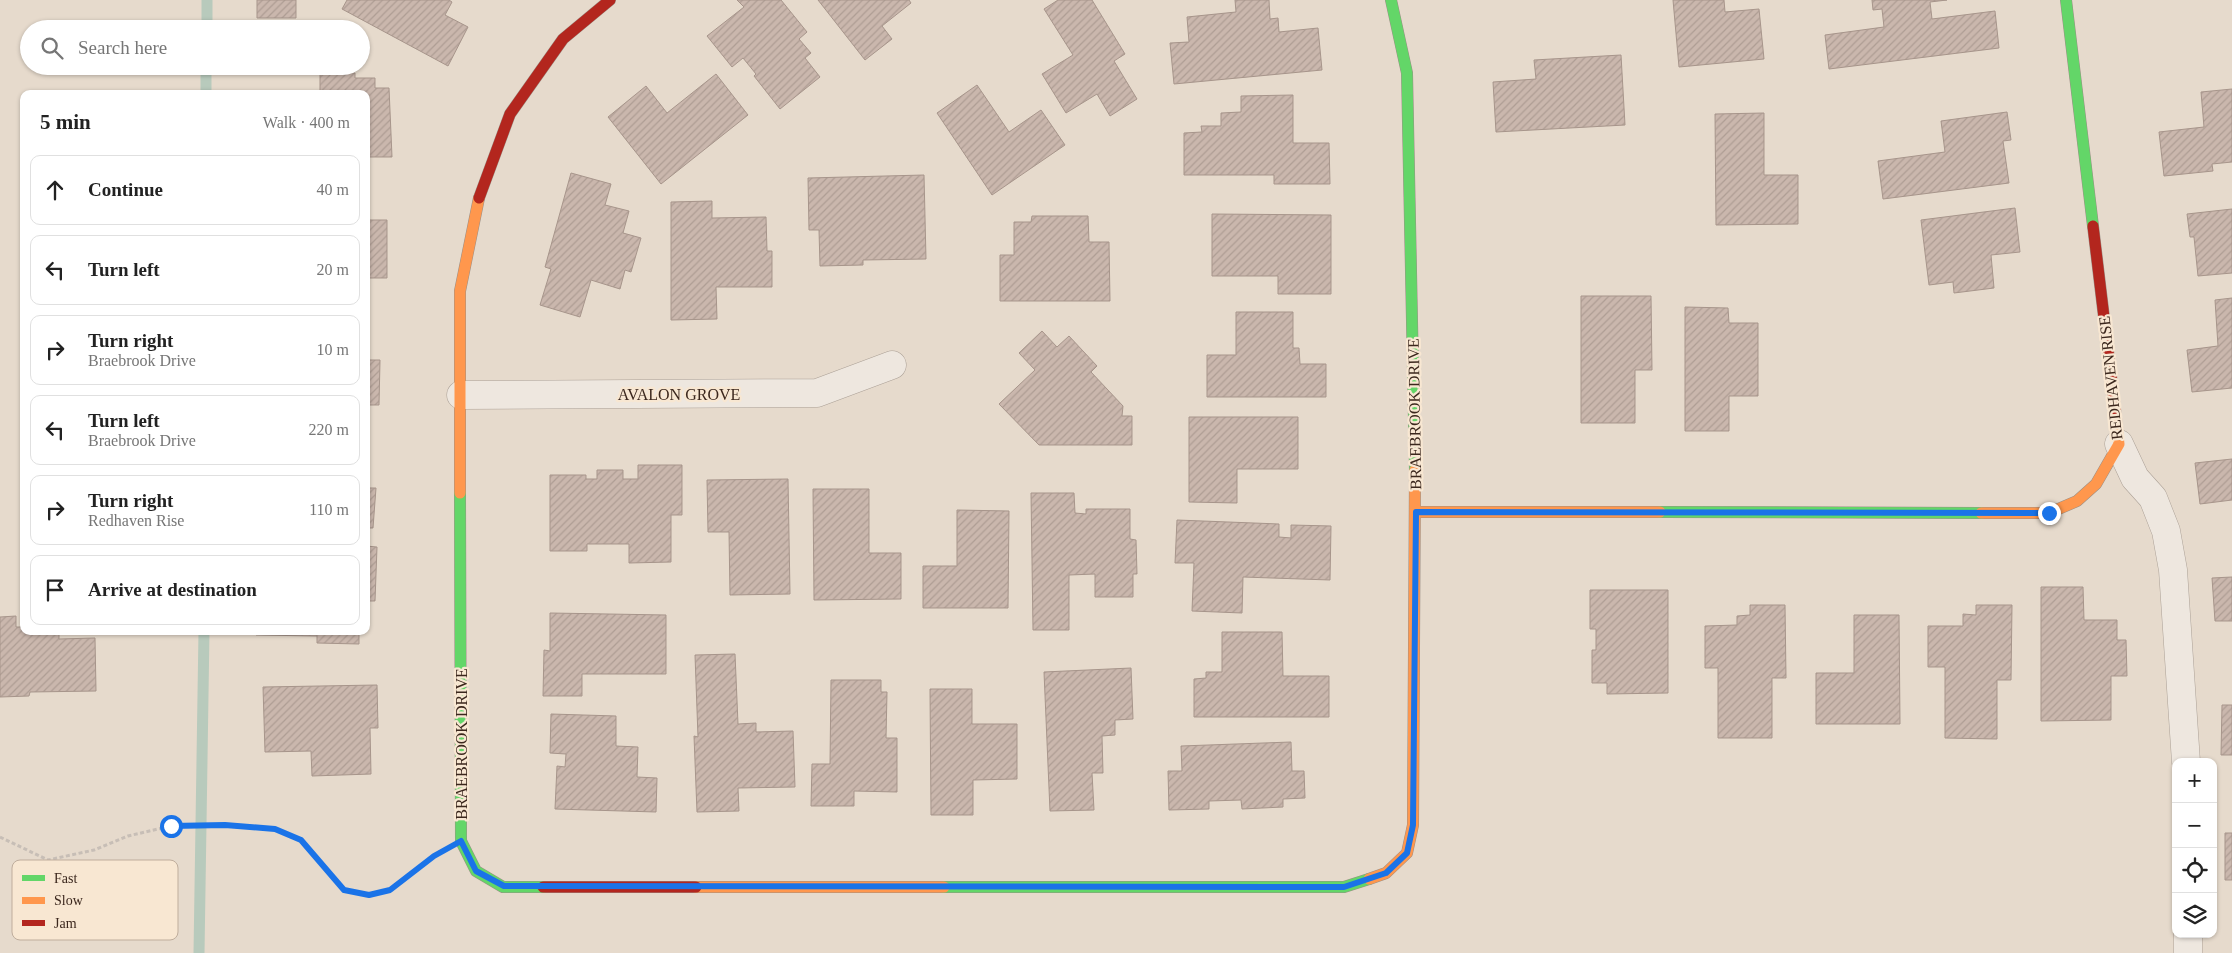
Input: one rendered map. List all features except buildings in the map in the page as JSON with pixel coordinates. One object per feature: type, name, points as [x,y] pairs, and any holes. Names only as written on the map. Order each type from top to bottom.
[{"type":"street","name":"BRAEBROOK DRIVE","points":[[610,0],[563,39],[510,114],[477,204],[460,291],[461,841],[476,871],[504,886],[1344,887],[1386,873],[1407,853],[1413,825],[1416,512],[1407,74],[1391,0]]},
{"type":"street","name":"REDHAVEN RISE","points":[[1416,512],[2049,513],[2077,501],[2096,484],[2119,444],[2066,0]]},
{"type":"street","name":"AVALON GROVE","points":[[461,395],[817,393],[892,365]]},
{"type":"street","points":[[2119,444],[2135,478],[2153,498],[2166,531],[2173,570],[2186,758]]},
{"type":"street","points":[[2188,938],[2188,953]]},
{"type":"path","points":[[0,837],[48,860],[94,850],[128,836],[178,825],[215,825],[275,829],[301,840],[344,890],[369,895],[390,890],[434,856],[461,841]]},
{"type":"waterway","points":[[207,0],[207,20]]},
{"type":"waterway","points":[[206,75],[206,90]]},
{"type":"waterway","points":[[199,953],[204,635]]},
{"type":"traffic: fast","points":[[1391,0],[1407,73],[1415,470]]},
{"type":"traffic: fast","points":[[2066,0],[2093,226]]},
{"type":"traffic: fast","points":[[460,493],[461,841],[476,871],[503,887],[543,887]]},
{"type":"traffic: fast","points":[[1660,512],[1981,513]]},
{"type":"traffic: fast","points":[[944,887],[1344,887],[1369,879]]},
{"type":"traffic: slow","points":[[460,493],[460,291],[479,198]]},
{"type":"traffic: slow","points":[[1981,513],[2049,513],[2077,501],[2096,484],[2119,444],[2115,409]]},
{"type":"traffic: slow","points":[[1369,879],[1386,873],[1407,853],[1413,825],[1415,470]]},
{"type":"traffic: slow","points":[[1416,512],[1660,512]]},
{"type":"traffic: slow","points":[[696,887],[944,887]]},
{"type":"traffic: jam","points":[[479,198],[510,114],[563,39],[610,0]]},
{"type":"traffic: jam","points":[[2093,226],[2115,409]]},
{"type":"traffic: jam","points":[[543,887],[696,887]]},
{"type":"route","points":[[171,826],[225,825],[275,829],[301,840],[344,890],[369,895],[390,890],[434,856],[461,841],[476,871],[504,886],[1344,887],[1386,873],[1407,853],[1413,825],[1416,512],[2049,513]]}]
